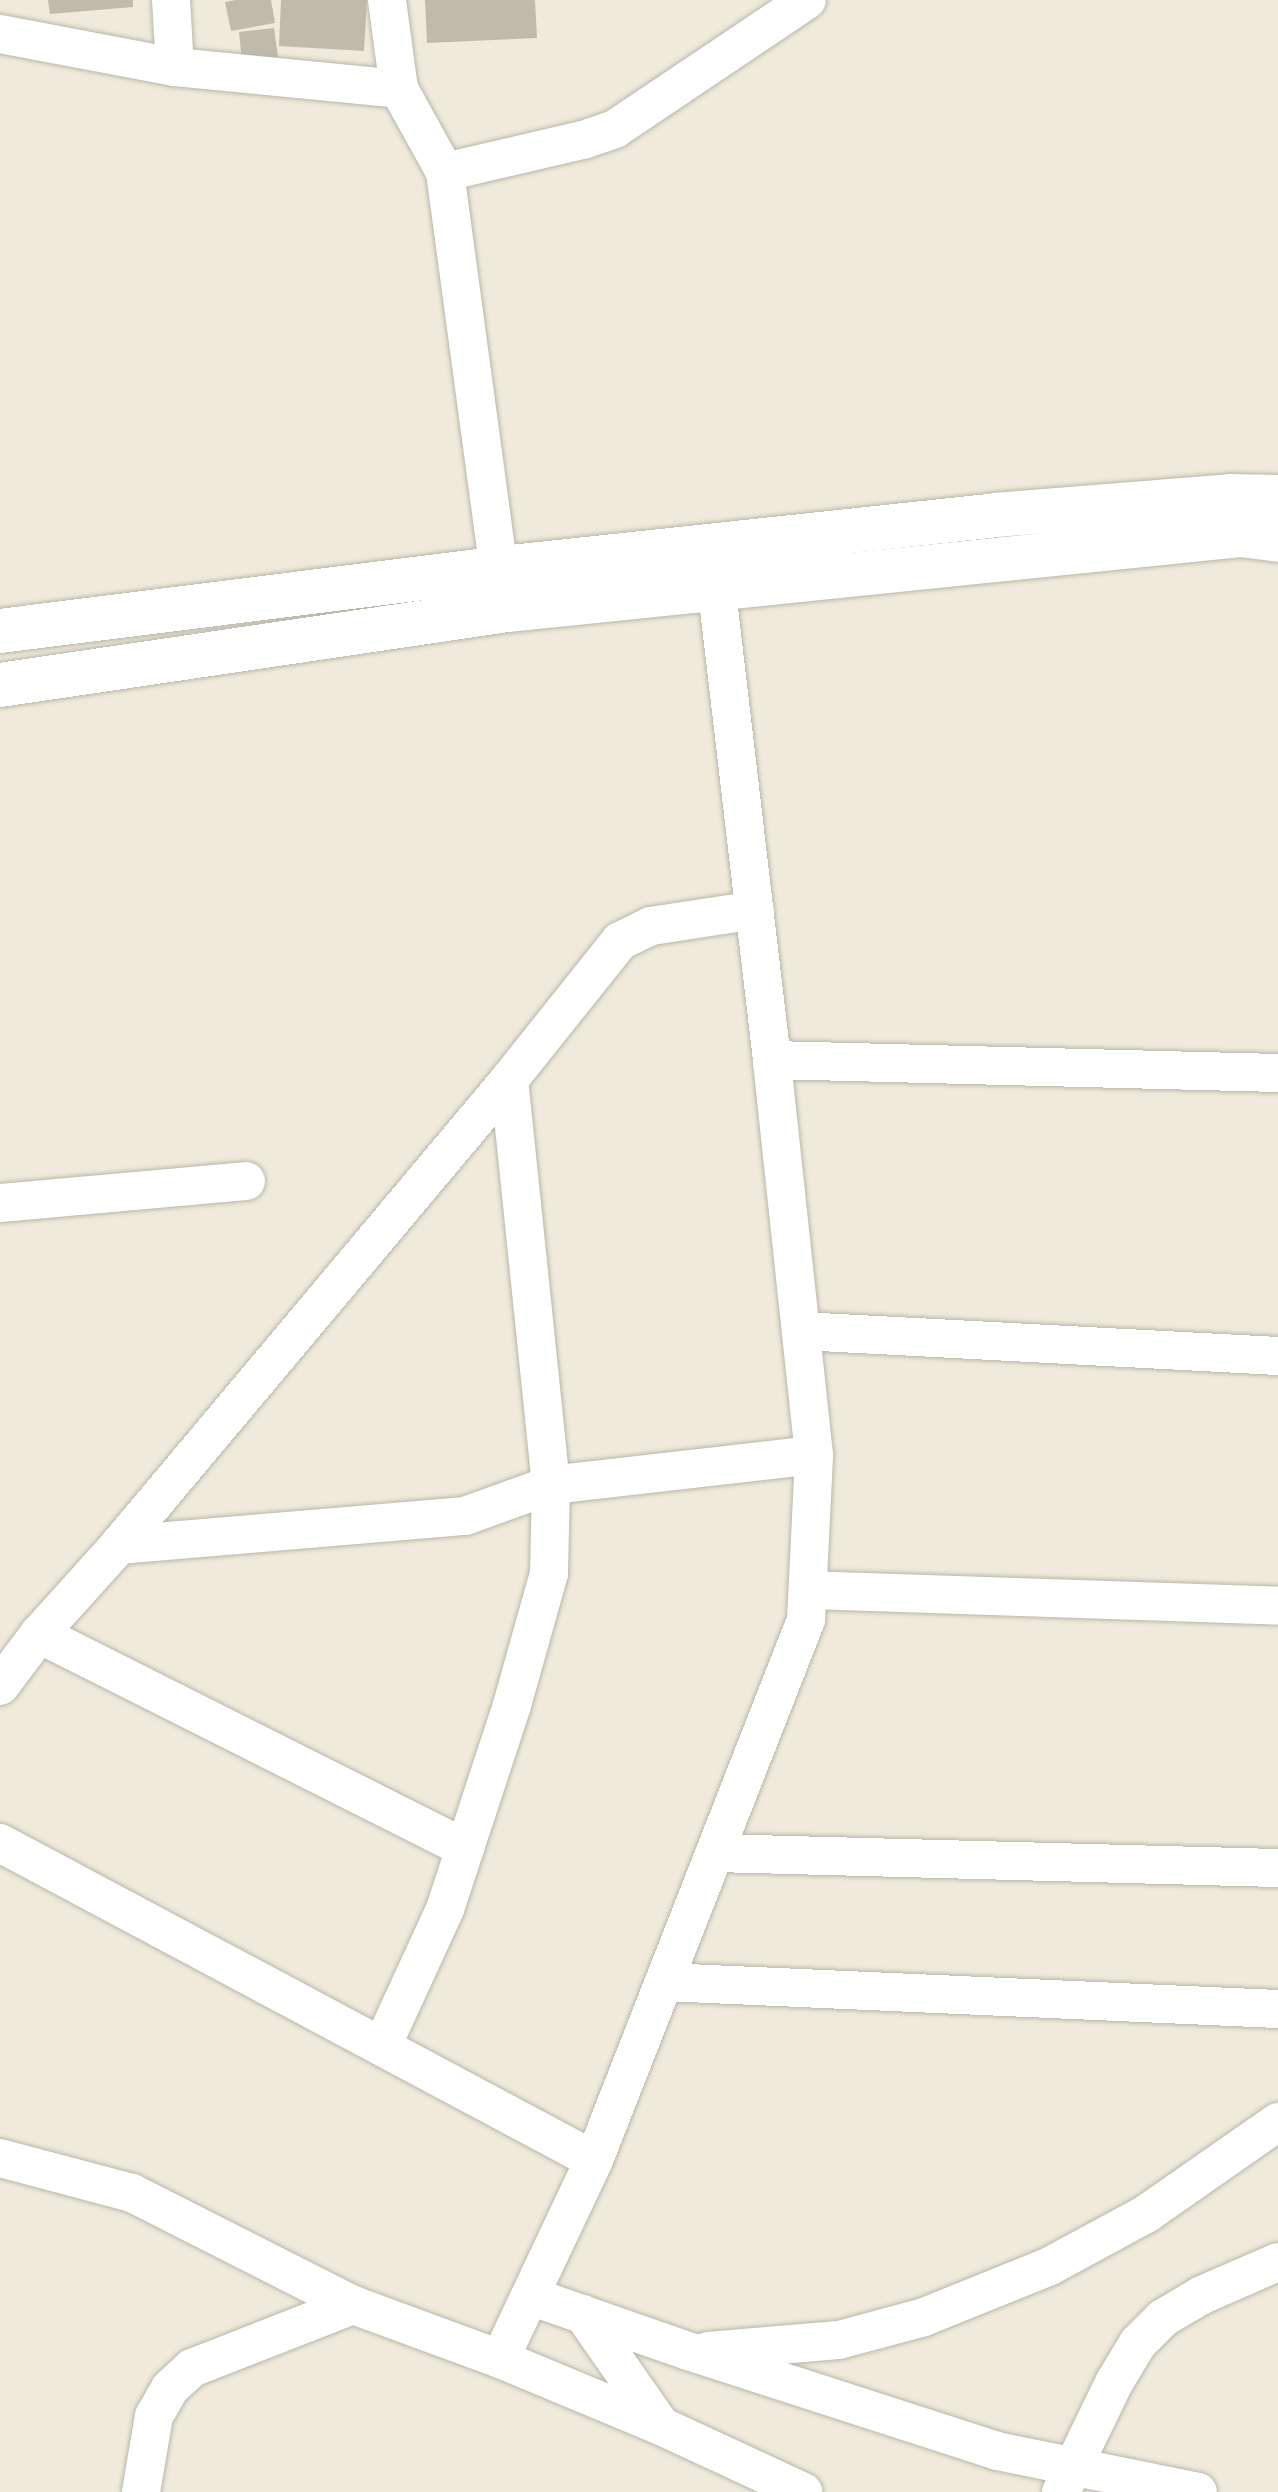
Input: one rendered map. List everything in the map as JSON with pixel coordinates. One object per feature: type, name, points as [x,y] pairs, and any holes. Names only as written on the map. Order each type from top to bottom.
[{"type":"main road","points":[[0,631],[499,569],[1010,513],[1230,496],[1278,497]]},
{"type":"main road","points":[[0,685],[507,610],[1240,535],[1278,540]]},
{"type":"street","points":[[171,0],[175,67]]},
{"type":"street","points":[[387,0],[399,89],[445,172],[499,569]]},
{"type":"street","points":[[445,172],[583,140],[615,129],[807,0]]},
{"type":"street","points":[[0,34],[175,67],[399,89]]},
{"type":"street","points":[[500,2359],[594,2160],[806,1620],[814,1455],[772,1060],[711,546]]},
{"type":"street","points":[[0,1686],[39,1634],[119,1545],[509,1080],[620,941],[651,926],[755,910]]},
{"type":"street","points":[[772,1060],[1278,1073]]},
{"type":"street","points":[[383,2044],[445,1909],[512,1705],[549,1573],[551,1485],[509,1080]]},
{"type":"street","points":[[0,1203],[246,1181]]},
{"type":"street","points":[[801,1331],[1278,1356]]},
{"type":"street","points":[[119,1545],[465,1516],[551,1485],[814,1455]]},
{"type":"street","points":[[808,1590],[1278,1606]]},
{"type":"street","points":[[39,1634],[465,1848]]},
{"type":"street","points":[[0,1843],[383,2044],[594,2160]]},
{"type":"street","points":[[715,1853],[1278,1868]]},
{"type":"street","points":[[664,1982],[1278,2009]]},
{"type":"street","points":[[691,2352],[839,2340],[924,2317],[1050,2266],[1146,2214],[1278,2122]]},
{"type":"street","points":[[3,2169],[132,2193],[353,2305],[500,2359],[661,2426],[803,2492]]},
{"type":"street","points":[[1066,2479],[1130,2356],[1163,2318],[1202,2295],[1278,2262]]},
{"type":"street","points":[[530,2296],[691,2352],[997,2451],[1066,2479],[1198,2492]]},
{"type":"street","points":[[141,2492],[154,2416],[170,2388],[192,2368],[353,2305]]},
{"type":"street","points":[[583,2314],[661,2426]]},
{"type":"building","points":[[48,0],[133,0],[133,7],[50,14]]},
{"type":"building","points":[[271,0],[275,23],[231,31],[225,2]]},
{"type":"building","points":[[281,0],[367,0],[364,51],[279,46]]},
{"type":"building","points":[[425,0],[535,0],[537,38],[427,43]]},
{"type":"building","points":[[274,28],[278,57],[242,61],[239,32]]}]
